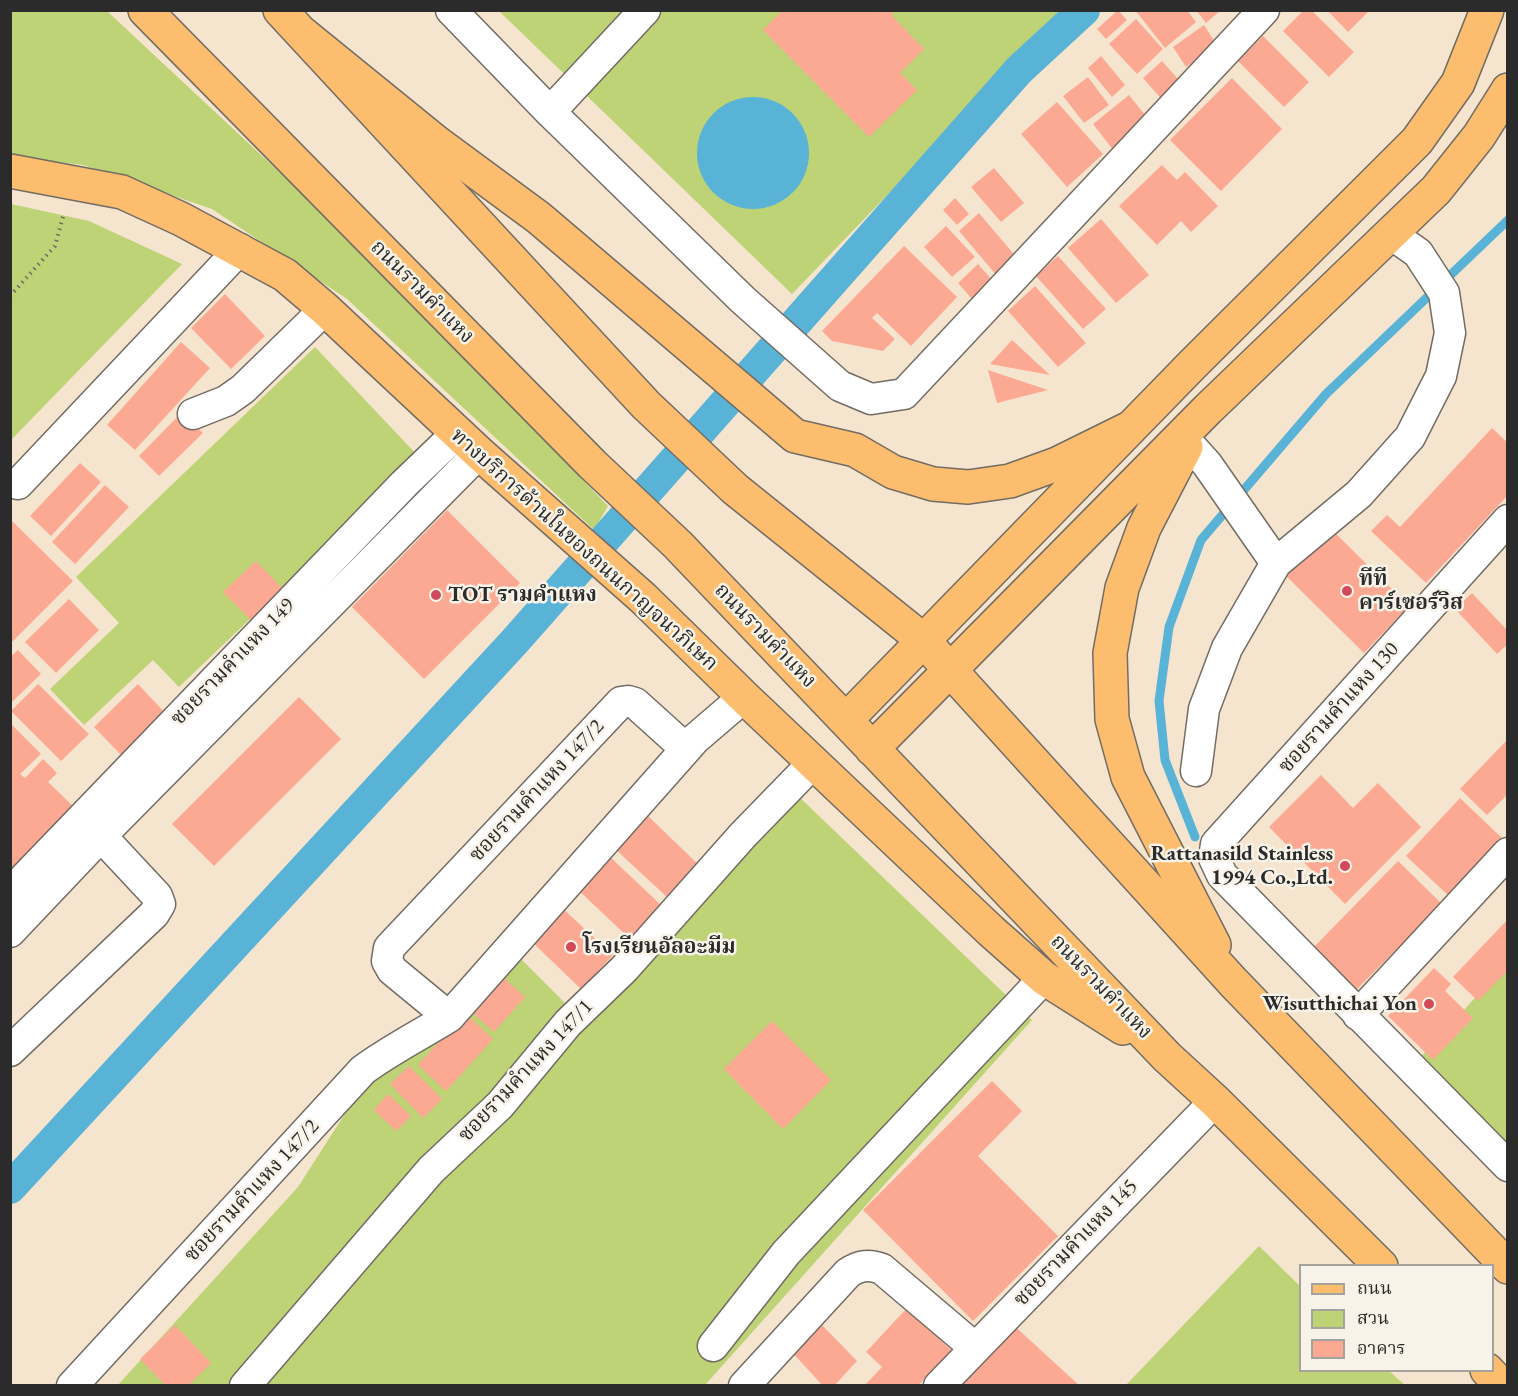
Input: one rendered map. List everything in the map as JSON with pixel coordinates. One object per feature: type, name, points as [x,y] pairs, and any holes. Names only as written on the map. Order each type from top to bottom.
[{"type":"main road","name":"ถนนรามคำแหง","points":[[145,10],[592,464],[678,545],[1167,1057],[1215,1101],[1379,1264]]},
{"type":"main road","points":[[280,10],[646,405],[735,489],[924,640],[1233,982],[1508,1267]]},
{"type":"main road","points":[[846,720],[1130,428],[1417,141],[1458,83],[1487,10]]},
{"type":"main road","points":[[303,34],[436,142],[539,218],[795,436],[855,450],[893,472],[933,484],[968,487],[1010,481],[1047,468],[1130,428]]},
{"type":"main road","points":[[872,748],[1208,409],[1436,190],[1479,136],[1508,90]]},
{"type":"main road","name":"ทางบริการด้านในของถนนกาญจนาภิเษก","points":[[10,171],[122,192],[181,219],[285,274],[468,443],[643,598],[991,931],[1044,978],[1167,1057]]},
{"type":"main road","points":[[1208,409],[1144,528],[1122,588],[1110,652],[1112,718],[1128,777],[1233,982]]},
{"type":"main road","points":[[1487,1372],[1502,1385],[1508,1380]]},
{"type":"street","points":[[451,10],[550,112],[743,300],[840,386],[871,399],[904,393],[1264,10]]},
{"type":"street","points":[[550,112],[645,10]]},
{"type":"street","points":[[1196,771],[1204,709],[1227,648],[1275,563],[1359,494],[1410,436],[1441,376],[1450,333],[1444,293],[1418,253],[1391,234]]},
{"type":"street","points":[[18,484],[240,249]]},
{"type":"street","points":[[193,414],[226,401],[243,389],[325,309]]},
{"type":"street","points":[[10,932],[468,443]]},
{"type":"street","name":"ซอยรามคำแหง 149","points":[[10,893],[404,484],[468,443]]},
{"type":"street","points":[[1188,443],[1207,464],[1275,563]]},
{"type":"street","name":"ซอยรามคำแหง 130","points":[[1358,1015],[1222,875],[1214,858],[1216,844],[1508,520]]},
{"type":"street","name":"ซอยรามคำแหง 147/2","points":[[72,1386],[363,1071],[384,1054],[408,1043],[449,1017],[686,749],[744,697]]},
{"type":"street","name":"ซอยรามคำแหง 147/2","points":[[449,1017],[392,970],[387,962],[389,948],[621,702],[635,703],[686,749]]},
{"type":"street","name":"ซอยรามคำแหง 147/1","points":[[245,1386],[431,1170],[500,1105],[568,1023],[624,969],[743,835],[814,762]]},
{"type":"street","points":[[10,1051],[153,914],[160,904],[157,896],[101,836]]},
{"type":"street","points":[[1508,854],[1358,1015],[1508,1166]]},
{"type":"street","points":[[713,1346],[786,1253],[1044,978]]},
{"type":"street","name":"ซอยรามคำแหง 145","points":[[939,1386],[974,1347],[1215,1101]]},
{"type":"street","points":[[744,1386],[848,1273],[857,1267],[872,1265],[882,1269],[974,1347]]},
{"type":"path","points":[[10,296],[55,246],[73,182]]},
{"type":"green space","points":[[11,11],[107,11],[352,240],[608,506],[594,530],[347,299],[212,209],[83,165],[11,157]]},
{"type":"green space","points":[[499,11],[1064,11],[792,294]]},
{"type":"green space","points":[[11,204],[89,221],[182,264],[11,440]]},
{"type":"green space","points":[[315,347],[419,457],[179,687],[153,660],[84,725],[50,689],[119,623],[76,577]]},
{"type":"green space","points":[[795,793],[1032,1020],[705,1385],[117,1386],[298,1187],[368,1078],[522,960],[583,1021]]},
{"type":"green space","points":[[1507,963],[1507,1148],[1416,1062]]},
{"type":"green space","points":[[1259,1246],[1299,1285],[1299,1372],[1390,1372],[1405,1385],[1126,1385]]},
{"type":"water","points":[[753,97],[775,101],[793,113],[805,131],[809,153],[805,175],[793,193],[775,205],[753,209],[731,205],[713,193],[701,175],[697,153],[701,131],[713,113],[731,101]]},
{"type":"building","points":[[783,10],[895,10],[891,15],[924,49],[900,73],[917,90],[869,137],[763,30]]},
{"type":"building","points":[[1118,10],[1127,20],[1106,39],[1097,29]]},
{"type":"building","points":[[1135,10],[1187,10],[1196,22],[1165,48]]},
{"type":"building","points":[[1196,10],[1221,10],[1206,23]]},
{"type":"building","points":[[1304,10],[1311,10],[1354,52],[1329,77],[1283,31]]},
{"type":"building","points":[[1327,10],[1370,10],[1348,32]]},
{"type":"building","points":[[1136,19],[1163,49],[1137,74],[1109,44]]},
{"type":"building","points":[[1204,25],[1217,45],[1186,67],[1173,47]]},
{"type":"building","points":[[1263,36],[1309,82],[1284,107],[1238,61]]},
{"type":"building","points":[[1101,56],[1125,85],[1112,97],[1088,68]]},
{"type":"building","points":[[1162,61],[1184,86],[1165,103],[1143,78]]},
{"type":"building","points":[[1088,77],[1109,105],[1084,123],[1063,96]]},
{"type":"building","points":[[1232,78],[1282,129],[1221,191],[1170,140]]},
{"type":"building","points":[[1129,95],[1150,121],[1114,151],[1093,124]]},
{"type":"building","points":[[1057,102],[1103,154],[1067,187],[1021,134]]},
{"type":"building","points":[[1162,165],[1177,180],[1185,172],[1218,206],[1191,232],[1181,221],[1157,245],[1119,206]]},
{"type":"building","points":[[994,168],[1024,203],[1001,222],[971,187]]},
{"type":"building","points":[[955,198],[969,214],[957,225],[943,210]]},
{"type":"building","points":[[979,213],[1017,258],[997,276],[959,231]]},
{"type":"building","points":[[1101,219],[1149,275],[1116,303],[1068,248]]},
{"type":"building","points":[[946,226],[975,257],[952,277],[924,247]]},
{"type":"building","points":[[904,246],[957,297],[911,346],[877,313],[872,318],[895,339],[883,351],[832,341],[822,331]]},
{"type":"building","points":[[1058,256],[1106,309],[1083,329],[1036,276]]},
{"type":"building","points":[[978,264],[992,280],[972,299],[958,283]]},
{"type":"building","points":[[1035,286],[1086,343],[1058,367],[1008,311]]},
{"type":"building","points":[[225,294],[265,336],[231,369],[191,328]]},
{"type":"building","points":[[1012,340],[1050,375],[990,364]]},
{"type":"building","points":[[181,342],[210,368],[135,450],[107,425]]},
{"type":"building","points":[[988,370],[1048,390],[997,403]]},
{"type":"building","points":[[182,412],[203,433],[159,476],[139,456]]},
{"type":"building","points":[[1492,428],[1508,443],[1508,495],[1426,583],[1371,531],[1387,515],[1400,527]]},
{"type":"building","points":[[80,463],[101,482],[51,536],[30,516]]},
{"type":"building","points":[[105,485],[129,507],[75,564],[52,542]]},
{"type":"building","name":"TOT รามคำแหง","points":[[447,510],[520,583],[424,679],[352,607]]},
{"type":"building","points":[[10,519],[73,581],[10,644]]},
{"type":"building","name":"ทีที คาร์เซอร์วิส","points":[[1331,529],[1409,606],[1364,653],[1286,576]]},
{"type":"building","points":[[256,561],[283,589],[251,620],[223,592]]},
{"type":"building","points":[[1472,593],[1508,631],[1508,644],[1497,654],[1455,609]]},
{"type":"building","points":[[69,599],[99,630],[56,673],[25,642]]},
{"type":"building","points":[[18,650],[41,674],[10,704],[10,657]]},
{"type":"building","points":[[38,684],[89,734],[61,761],[11,711]]},
{"type":"building","points":[[138,684],[168,716],[124,758],[94,727]]},
{"type":"building","points":[[299,697],[341,739],[214,866],[172,824]]},
{"type":"building","points":[[10,723],[41,754],[20,774],[25,778],[43,759],[57,773],[48,782],[75,808],[10,874]]},
{"type":"building","points":[[1508,739],[1508,794],[1487,815],[1460,789]]},
{"type":"building","name":"Rattanasild Stainless 1994 Co.,Ltd.","points":[[1321,775],[1353,808],[1378,783],[1421,827],[1345,904],[1269,827]]},
{"type":"building","points":[[1460,798],[1503,839],[1449,896],[1406,856]]},
{"type":"building","points":[[647,815],[699,865],[668,898],[615,849]]},
{"type":"building","points":[[608,855],[661,905],[629,938],[577,889]]},
{"type":"building","points":[[1398,861],[1442,904],[1355,991],[1312,949]]},
{"type":"building","name":"โรงเรียนอัลอะมีม","points":[[560,906],[613,955],[581,989],[529,939]]},
{"type":"building","points":[[1508,919],[1508,970],[1478,1001],[1453,977]]},
{"type":"building","name":"Wisutthichai Yon","points":[[1434,968],[1451,984],[1445,991],[1473,1018],[1433,1060],[1388,1016]]},
{"type":"building","points":[[498,973],[525,997],[494,1032],[468,1009]]},
{"type":"building","points":[[465,1013],[493,1039],[446,1091],[418,1065]]},
{"type":"building","points":[[772,1021],[831,1080],[783,1129],[724,1069]]},
{"type":"building","points":[[409,1066],[442,1099],[423,1118],[390,1084]]},
{"type":"building","points":[[992,1081],[1022,1111],[978,1156],[1058,1236],[973,1321],[863,1210]]},
{"type":"building","points":[[388,1094],[411,1116],[396,1131],[374,1110]]},
{"type":"building","points":[[907,1308],[951,1350],[918,1386],[864,1386],[882,1367],[866,1352]]},
{"type":"building","points":[[1009,1321],[1080,1386],[951,1386]]},
{"type":"building","points":[[175,1325],[211,1363],[188,1386],[166,1386],[140,1359]]},
{"type":"building","points":[[822,1325],[857,1361],[834,1386],[823,1386],[790,1350]]},
{"type":"waterway","points":[[10,1188],[515,641],[1019,70],[1084,10]]},
{"type":"waterway","points":[[1195,837],[1165,760],[1159,701],[1169,627],[1201,540],[1326,394],[1508,220]]},
{"type":"place","name":"ทีที คาร์เซอร์วิส","points":[[1347,591]]},
{"type":"place","name":"TOT รามคำแหง","points":[[436,595]]},
{"type":"place","name":"Rattanasild Stainless 1994 Co.,Ltd.","points":[[1345,866]]},
{"type":"place","name":"โรงเรียนอัลอะมีม","points":[[571,947]]},
{"type":"place","name":"Wisutthichai Yon","points":[[1429,1004]]}]
